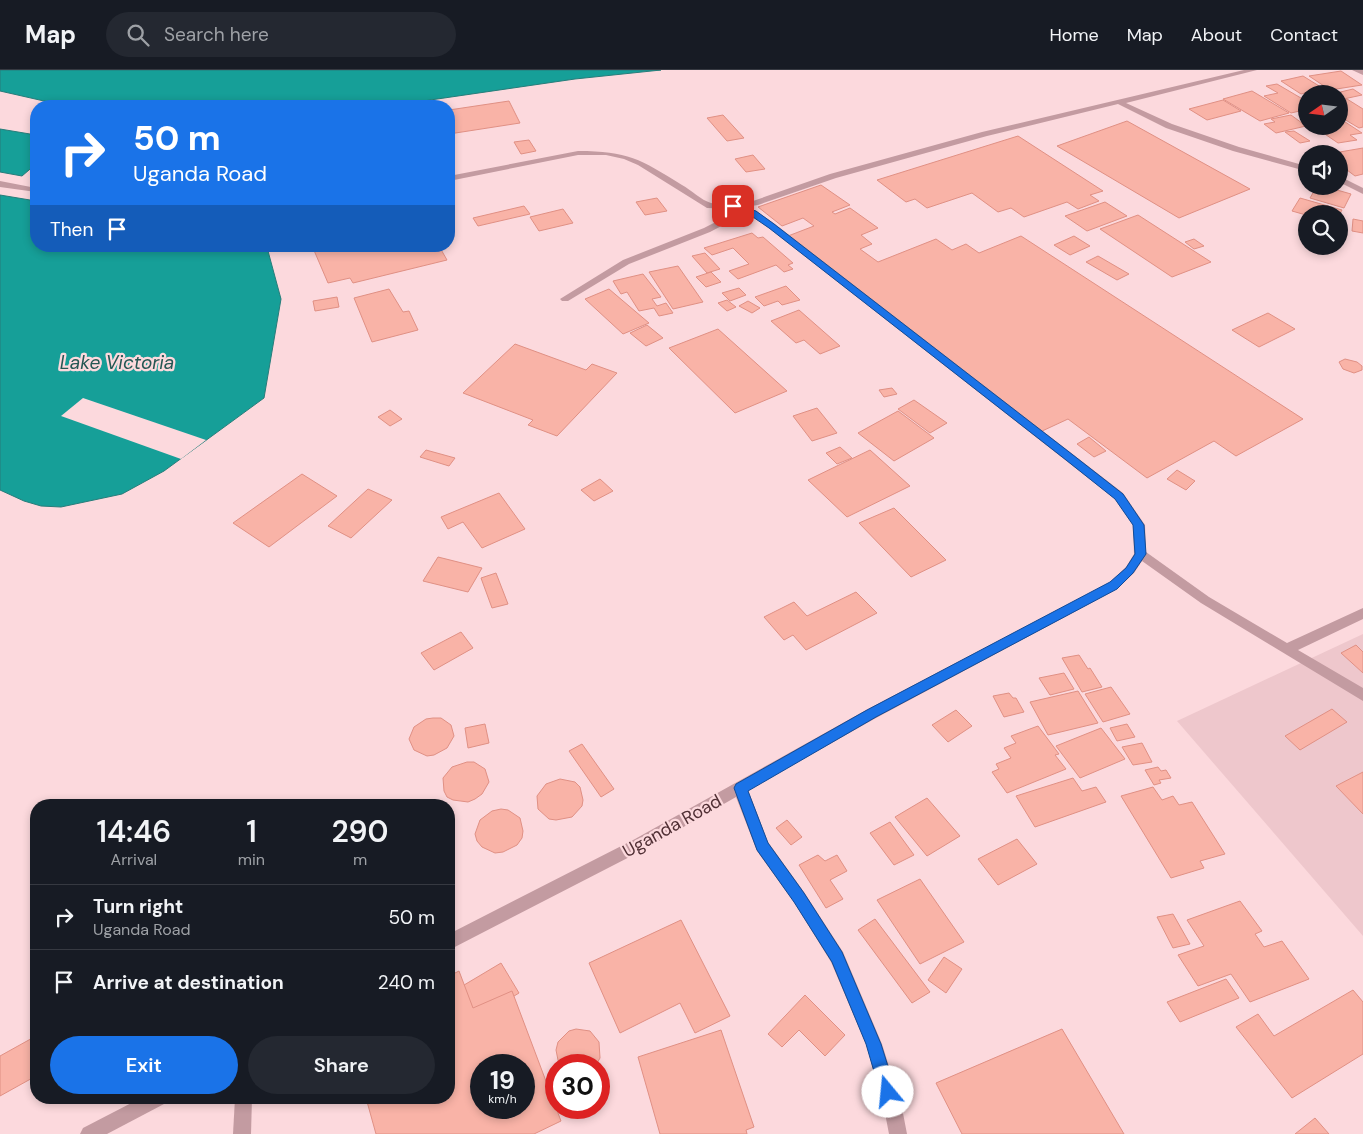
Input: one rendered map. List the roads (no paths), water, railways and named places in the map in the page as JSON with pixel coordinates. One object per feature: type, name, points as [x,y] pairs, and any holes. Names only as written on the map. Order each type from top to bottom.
[{"type":"street","points":[[455,178],[570,155],[606,153],[626,157],[641,163],[710,206],[733,206],[755,203],[833,176],[985,134],[1253,70]]},
{"type":"street","points":[[1356,70],[1363,73]]},
{"type":"street","points":[[1121,103],[1169,126],[1298,166]]},
{"type":"street","points":[[0,184],[30,189]]},
{"type":"street","points":[[1348,184],[1363,191]]},
{"type":"street","points":[[733,206],[753,213],[772,226],[1119,496],[1138,525],[1140,554],[1205,600],[1363,695]]},
{"type":"street","points":[[565,299],[626,262],[707,230],[745,210]]},
{"type":"street","name":"Uganda Road","points":[[455,939],[580,876],[880,709],[1114,586],[1130,570],[1140,554]]},
{"type":"street","points":[[1287,649],[1363,613]]},
{"type":"street","points":[[740,788],[762,846],[799,897],[837,957],[874,1044],[893,1108],[898,1134]]},
{"type":"street","points":[[89,1134],[146,1104]]},
{"type":"street","points":[[242,1134],[244,1104]]},
{"type":"water","points":[[0,70],[661,70],[575,79],[430,100],[40,100],[0,91]]},
{"type":"water","points":[[0,129],[30,134],[30,169],[22,176],[0,172]]},
{"type":"water","name":"Lake Victoria","points":[[0,195],[30,200],[30,252],[268,252],[281,299],[264,398],[164,471],[122,494],[61,507],[41,506],[24,501],[0,490]]}]
